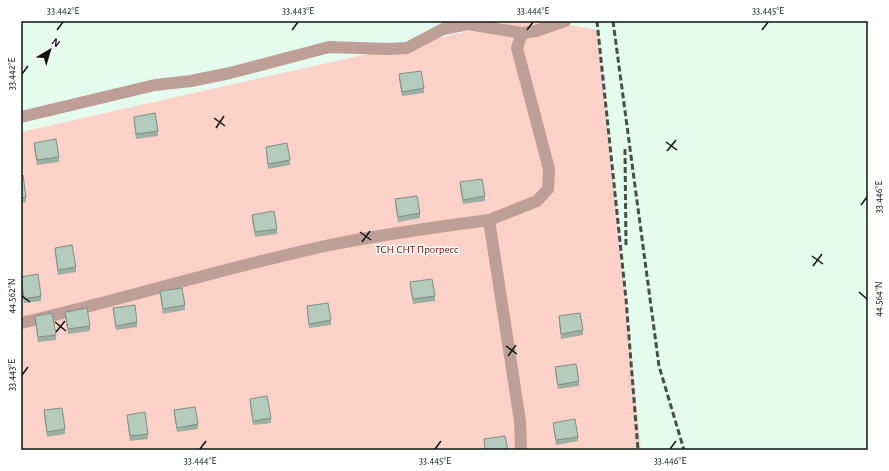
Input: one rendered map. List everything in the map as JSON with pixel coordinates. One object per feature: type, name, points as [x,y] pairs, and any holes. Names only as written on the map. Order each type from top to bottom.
[{"type":"lane","points":[[21,117],[155,85],[191,81],[230,73],[329,47],[388,49],[407,48],[443,29],[468,24],[522,33],[536,31],[564,21]]},
{"type":"lane","points":[[21,322],[101,304],[330,245],[414,230],[489,220],[537,201],[548,189],[549,169],[517,48],[522,33]]},
{"type":"lane","points":[[489,220],[520,421],[521,450]]},
{"type":"green space","name":"ТСН СНТ Прогресс","points":[[513,21],[548,21],[598,30],[641,450],[21,450],[21,132]]},
{"type":"building","points":[[421,71],[424,88],[402,92],[399,74]]},
{"type":"building","points":[[155,113],[158,131],[136,134],[134,117]]},
{"type":"building","points":[[56,139],[59,157],[37,160],[34,143]]},
{"type":"building","points":[[287,143],[290,160],[268,164],[266,147]]},
{"type":"building","points":[[23,175],[26,197],[21,198],[21,176]]},
{"type":"building","points":[[482,179],[485,196],[463,200],[460,182]]},
{"type":"building","points":[[417,196],[420,213],[398,217],[395,199]]},
{"type":"building","points":[[274,211],[277,229],[255,232],[252,215]]},
{"type":"building","points":[[72,245],[76,267],[58,270],[55,248]]},
{"type":"building","points":[[38,274],[41,296],[24,299],[21,277]]},
{"type":"building","points":[[432,279],[435,296],[413,299],[410,282]]},
{"type":"building","points":[[182,288],[185,305],[163,309],[160,291]]},
{"type":"building","points":[[328,303],[331,320],[309,324],[307,306]]},
{"type":"building","points":[[135,305],[137,322],[116,326],[113,308]]},
{"type":"building","points":[[87,308],[90,326],[68,329],[65,312]]},
{"type":"building","points":[[52,313],[56,335],[38,337],[35,316]]},
{"type":"building","points":[[580,313],[583,330],[561,334],[559,316]]},
{"type":"building","points":[[576,364],[579,381],[558,385],[555,367]]},
{"type":"building","points":[[267,396],[271,418],[253,421],[250,399]]},
{"type":"building","points":[[195,407],[198,424],[177,428],[174,410]]},
{"type":"building","points":[[62,408],[65,429],[47,432],[44,410]]},
{"type":"building","points":[[145,412],[148,434],[130,436],[127,415]]},
{"type":"building","points":[[575,419],[578,437],[556,440],[553,423]]},
{"type":"building","points":[[505,436],[508,450],[485,450],[484,439]]},
{"type":"railway","points":[[597,21],[626,299],[638,450]]},
{"type":"railway","points":[[613,21],[659,366],[684,450]]},
{"type":"railway","points":[[625,149],[626,247]]}]
